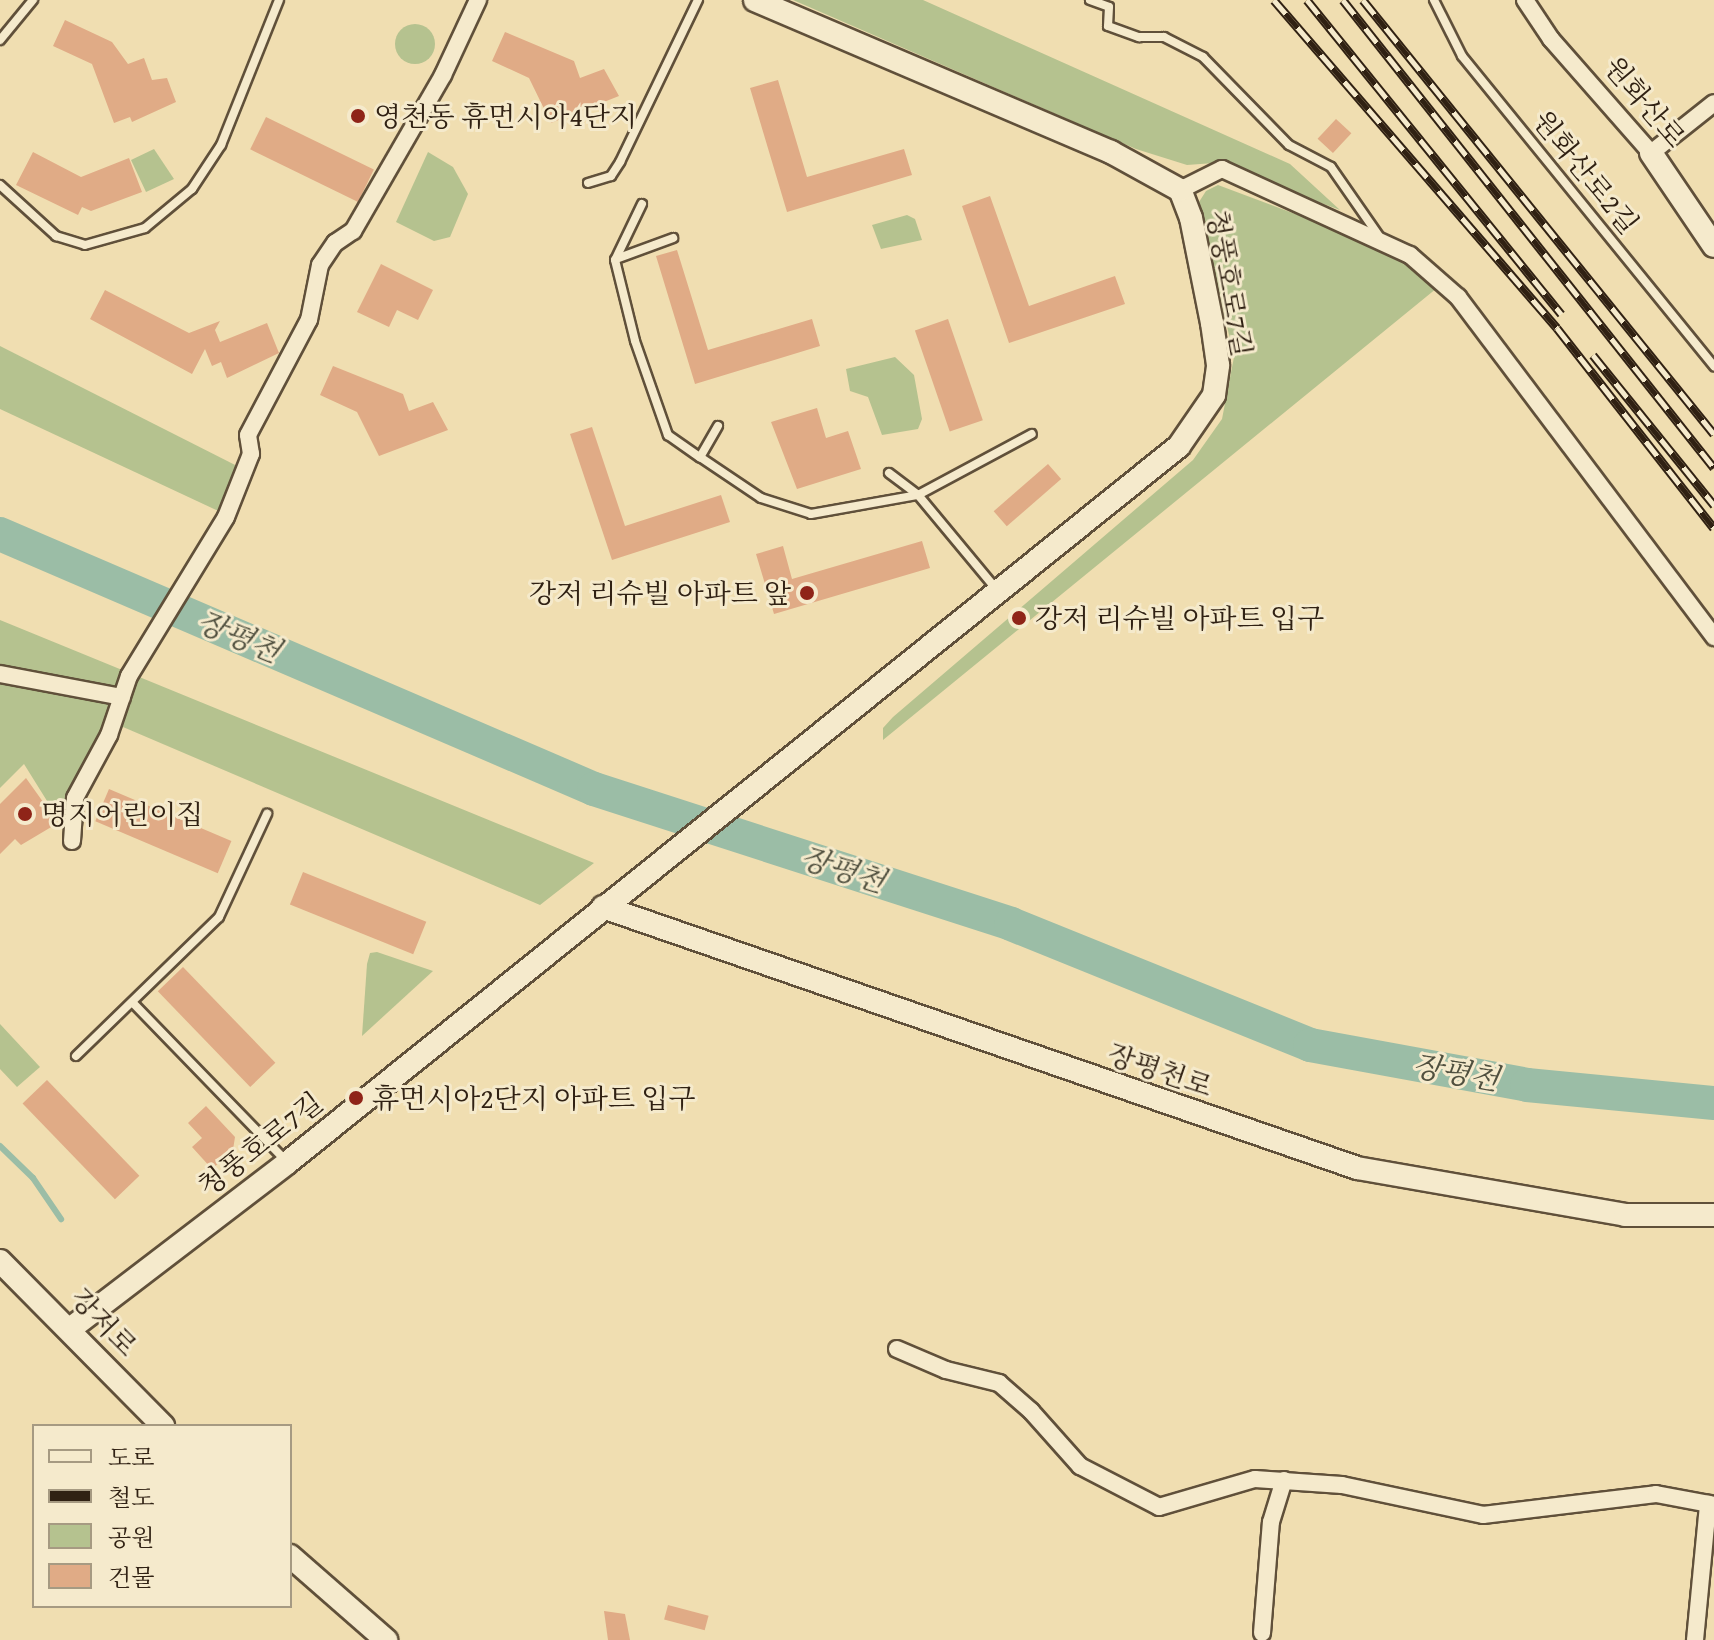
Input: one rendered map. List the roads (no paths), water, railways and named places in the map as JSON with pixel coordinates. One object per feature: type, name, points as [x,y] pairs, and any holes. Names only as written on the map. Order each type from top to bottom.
[{"type":"street","points":[[72,841],[75,798],[109,735],[129,676],[226,517],[251,454],[248,435],[309,320],[320,265],[335,243],[353,231],[443,75],[478,0]]},
{"type":"street","name":"청풍호로7길","points":[[70,1329],[287,1163],[603,907],[798,756],[1179,446],[1214,395],[1218,365],[1212,323],[1191,218],[1180,190],[1111,152],[755,0]]},
{"type":"street","name":"원화산로","points":[[1525,0],[1551,39],[1651,153],[1714,246]]},
{"type":"street","points":[[1651,153],[1714,103]]},
{"type":"street","points":[[1180,190],[1222,169],[1379,236],[1410,255],[1458,297],[1714,637]]},
{"type":"street","points":[[0,674],[122,697]]},
{"type":"street","name":"장평천로","points":[[603,907],[1357,1168],[1625,1215],[1714,1215]]},
{"type":"street","name":"강저로","points":[[0,1261],[161,1424]]},
{"type":"street","points":[[897,1349],[946,1370],[999,1383],[1031,1411],[1080,1466],[1142,1501],[1169,1507],[1221,1487],[1284,1480],[1342,1485],[1483,1515],[1656,1494],[1711,1504],[1695,1640]]},
{"type":"street","points":[[1262,1633],[1271,1522],[1284,1480]]},
{"type":"street","points":[[292,1558],[386,1640]]},
{"type":"lane","points":[[0,40],[33,0]]},
{"type":"lane","points":[[0,185],[56,236],[85,245],[145,228],[192,189],[221,145],[279,0]]},
{"type":"lane","points":[[588,183],[611,176],[620,162],[698,0]]},
{"type":"lane","points":[[1090,0],[1109,7],[1108,26],[1139,37],[1164,37],[1203,57],[1289,145],[1331,167],[1379,236]]},
{"type":"lane","name":"원화산로2길","points":[[1434,0],[1462,56],[1714,366]]},
{"type":"lane","points":[[642,204],[615,260],[635,341],[668,435],[761,498],[811,514],[918,495],[1032,434]]},
{"type":"lane","points":[[615,260],[673,238]]},
{"type":"lane","points":[[700,457],[718,426]]},
{"type":"lane","points":[[889,473],[918,495],[997,591]]},
{"type":"lane","points":[[76,1056],[134,1004],[219,917],[267,814]]},
{"type":"lane","points":[[134,1004],[287,1163]]},
{"type":"waterway","name":"장평천","points":[[0,534],[594,789],[1011,924],[1310,1045],[1527,1085],[1714,1103]]},
{"type":"waterway","points":[[0,1146],[33,1178],[61,1219]]},
{"type":"railway","points":[[1274,0],[1557,328],[1714,528]]},
{"type":"railway","points":[[1307,0],[1561,314]]},
{"type":"railway","points":[[1343,0],[1714,468]]},
{"type":"railway","points":[[1363,0],[1714,434]]},
{"type":"railway","points":[[1593,355],[1714,505]]},
{"type":"place","name":"영천동 휴먼시아4단지","points":[[358,116]]},
{"type":"place","name":"강저 리슈빌 아파트 앞","points":[[807,593]]},
{"type":"place","name":"강저 리슈빌 아파트 입구","points":[[1019,618]]},
{"type":"place","name":"명지어린이집","points":[[25,814]]},
{"type":"place","name":"휴먼시아2단지 아파트 입구","points":[[356,1098]]}]
